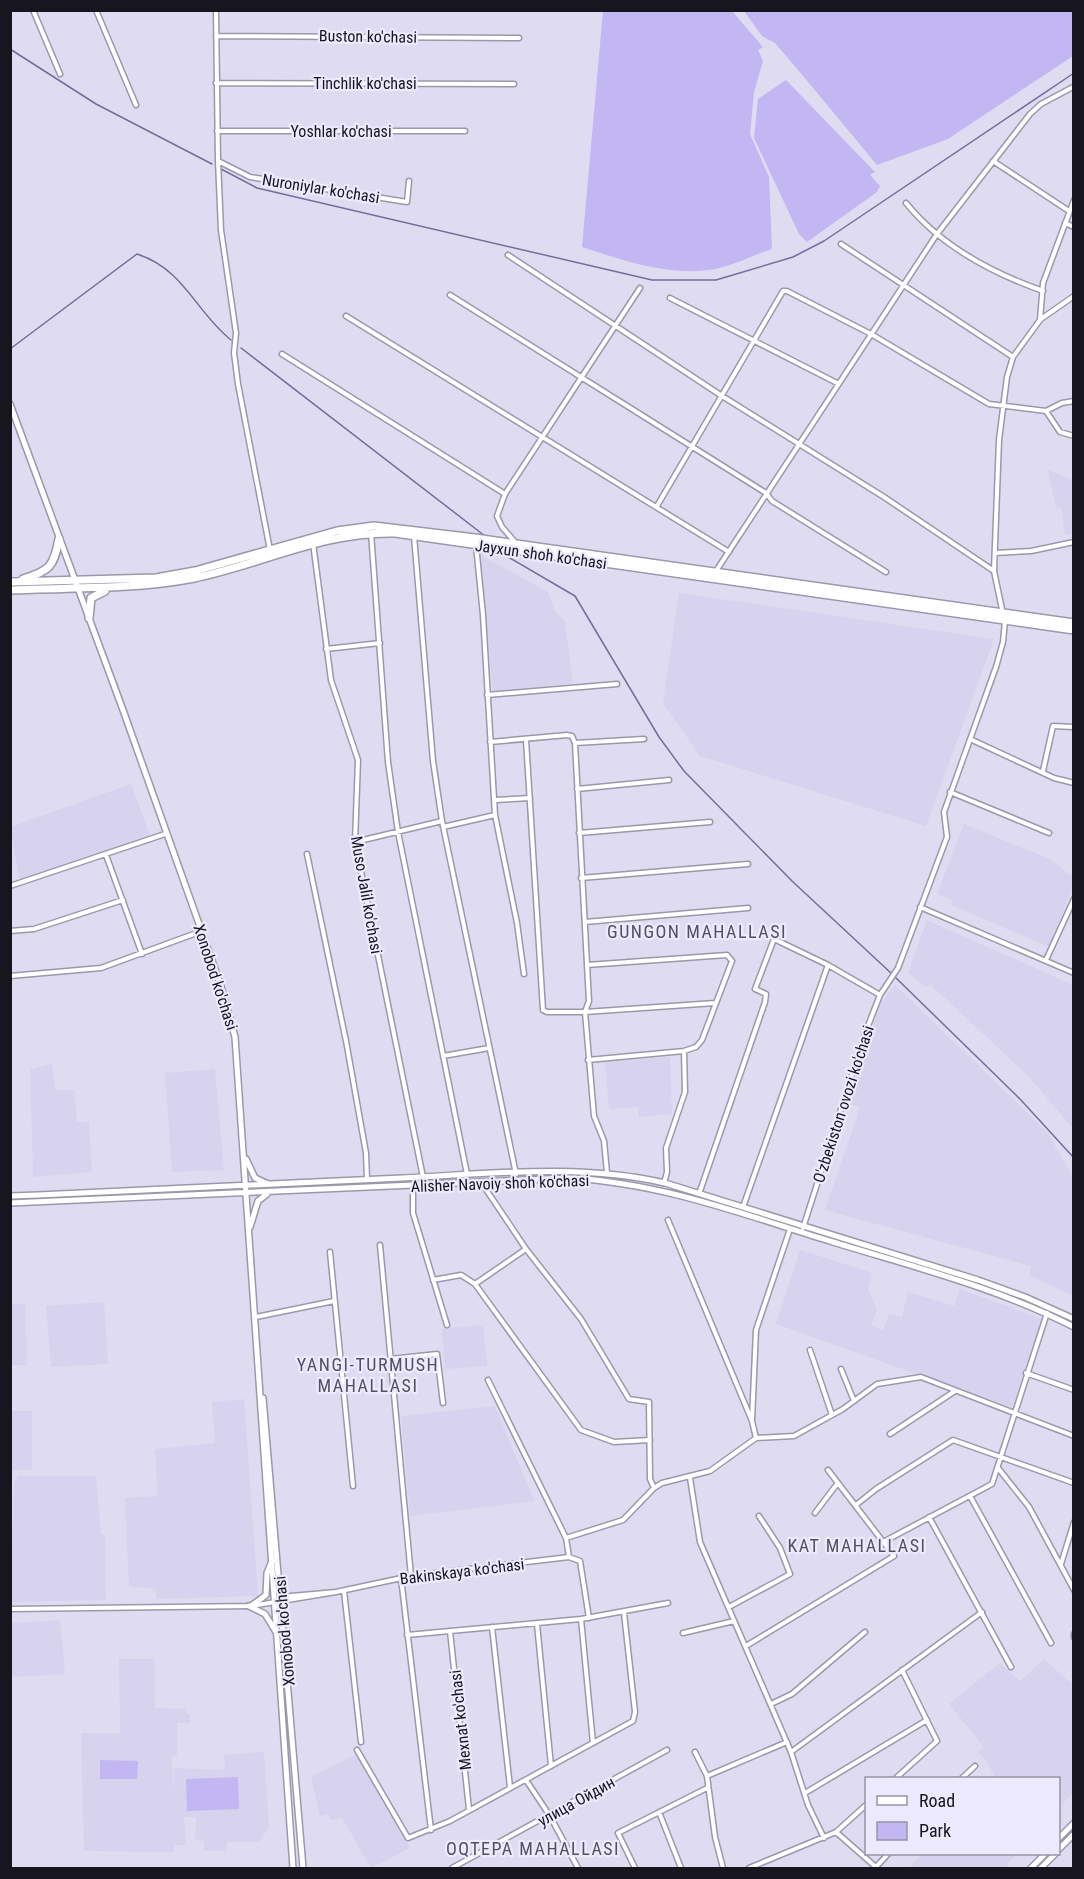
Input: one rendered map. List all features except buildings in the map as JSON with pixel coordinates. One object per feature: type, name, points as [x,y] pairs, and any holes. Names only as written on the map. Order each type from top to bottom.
[{"type":"highway","name":"Jayxun shoh ko'chasi","points":[[12,582],[156,578],[195,571],[338,531],[374,526],[476,541],[505,549],[1004,617],[1074,623]]},
{"type":"highway","name":"Jayxun shoh ko'chasi","points":[[10,590],[126,587],[196,577],[313,542],[371,533],[516,544],[715,572],[1074,630]]},
{"type":"highway","points":[[12,582],[46,571],[56,559],[59,539]]},
{"type":"highway","points":[[89,618],[91,598],[97,593],[126,587]]},
{"type":"main road","name":"Xonobod ko'chasi","points":[[10,404],[202,931],[230,1014],[235,1037],[262,1394],[265,1405],[278,1600],[303,1869]]},
{"type":"main road","points":[[243,1152],[255,1178],[272,1185]]},
{"type":"main road","name":"Alisher Navoiy shoh ko'chasi","points":[[10,1203],[246,1186],[467,1175],[608,1173],[664,1183],[743,1207],[790,1226]]},
{"type":"main road","points":[[456,1176],[456,1184]]},
{"type":"main road","name":"Alisher Navoiy shoh ko'chasi","points":[[10,1196],[246,1194],[569,1178],[630,1183],[803,1229],[978,1281],[1025,1297],[1074,1319]]},
{"type":"main road","points":[[249,1232],[258,1201],[272,1192]]},
{"type":"main road","name":"Alisher Navoiy shoh ko'chasi","points":[[803,1229],[988,1290],[1047,1313],[1074,1327]]},
{"type":"main road","name":"Xonobod ko'chasi","points":[[262,1394],[260,1406],[272,1560],[278,1600],[278,1636],[293,1869]]},
{"type":"main road","points":[[249,1606],[266,1595],[267,1573],[272,1560]]},
{"type":"main road","points":[[249,1606],[265,1614],[278,1636]]},
{"type":"main road","points":[[1060,1838],[1074,1823]]},
{"type":"main road","points":[[1060,1849],[1074,1834]]},
{"type":"main road","points":[[1031,1869],[1044,1855]]},
{"type":"main road","points":[[1041,1869],[1054,1855]]},
{"type":"street","points":[[33,10],[60,74]]},
{"type":"street","points":[[96,10],[136,105]]},
{"type":"street","points":[[216,10],[221,230],[236,333],[234,353],[238,384],[270,551]]},
{"type":"street","name":"Buston ko'chasi","points":[[216,36],[519,38]]},
{"type":"street","name":"Tinchlik ko'chasi","points":[[216,83],[514,84]]},
{"type":"street","points":[[715,572],[937,234],[1030,114],[1041,104],[1073,87]]},
{"type":"street","name":"Yoshlar ko'chasi","points":[[217,131],[465,131]]},
{"type":"street","name":"Nuroniylar ko'chasi","points":[[218,161],[250,177],[407,202],[409,181]]},
{"type":"street","points":[[993,161],[1069,211]]},
{"type":"street","points":[[1040,320],[1043,291],[1074,200]]},
{"type":"street","points":[[906,203],[921,222],[1000,276],[1043,291]]},
{"type":"street","points":[[1065,224],[1074,227]]},
{"type":"street","points":[[841,244],[1013,357],[1040,320],[1074,296]]},
{"type":"street","points":[[508,255],[994,571]]},
{"type":"street","points":[[516,544],[502,527],[497,516],[505,494],[640,288]]},
{"type":"street","points":[[657,506],[783,291],[871,334],[989,404],[1046,411],[1062,403],[1074,401]]},
{"type":"street","points":[[450,295],[766,492],[772,501],[886,572]]},
{"type":"street","points":[[670,298],[754,343],[837,383]]},
{"type":"street","points":[[346,316],[729,552]]},
{"type":"street","points":[[282,354],[505,494]]},
{"type":"street","name":"O'zbekiston ovozi ko'chasi","points":[[803,1229],[866,1031],[880,995],[889,985],[897,968],[946,837],[944,812],[1003,642],[1004,617],[994,571],[999,440],[1007,377],[1013,357]]},
{"type":"street","points":[[1046,411],[1060,432],[1074,436]]},
{"type":"street","points":[[371,533],[387,762],[398,832],[467,1175]]},
{"type":"street","points":[[414,535],[434,761],[442,821],[516,1174]]},
{"type":"street","points":[[476,541],[495,815],[517,923],[524,974]]},
{"type":"street","name":"Muso Jalil ko'chasi","points":[[313,542],[334,694],[358,760],[355,842],[423,1178]]},
{"type":"street","points":[[995,553],[1031,551],[1074,542]]},
{"type":"street","points":[[326,649],[380,643]]},
{"type":"street","points":[[487,695],[617,684]]},
{"type":"street","points":[[1043,771],[1053,726],[1074,727]]},
{"type":"street","points":[[490,742],[567,735],[572,736],[575,743],[589,1001],[585,1012],[588,1060],[594,1116],[604,1141],[608,1173]]},
{"type":"street","points":[[575,743],[644,739]]},
{"type":"street","points":[[970,739],[1054,778],[1074,783]]},
{"type":"street","points":[[526,740],[543,1010],[547,1012],[585,1012],[716,1003]]},
{"type":"street","points":[[577,789],[669,780]]},
{"type":"street","points":[[950,792],[1048,833]]},
{"type":"street","points":[[495,800],[530,798]]},
{"type":"street","points":[[443,827],[495,815]]},
{"type":"street","points":[[355,842],[442,821]]},
{"type":"street","points":[[579,833],[710,822]]},
{"type":"street","points":[[10,886],[165,834]]},
{"type":"street","points":[[307,854],[348,1052],[366,1153],[367,1180]]},
{"type":"street","points":[[106,855],[142,954]]},
{"type":"street","points":[[581,878],[748,864]]},
{"type":"street","points":[[1046,960],[1074,899]]},
{"type":"street","points":[[10,931],[34,929],[123,900]]},
{"type":"street","points":[[920,907],[1074,973]]},
{"type":"street","points":[[585,922],[748,908]]},
{"type":"street","points":[[10,976],[101,968],[202,931]]},
{"type":"street","points":[[699,1194],[765,1002],[766,994],[755,989],[774,939],[828,964],[880,995]]},
{"type":"street","points":[[587,965],[727,955],[732,961],[702,1040],[696,1047],[684,1051],[588,1060]]},
{"type":"street","points":[[743,1207],[828,964]]},
{"type":"street","points":[[443,1056],[489,1048]]},
{"type":"street","points":[[664,1183],[667,1172],[666,1148],[685,1092],[684,1051]]},
{"type":"street","points":[[481,1182],[526,1249],[581,1319],[629,1400],[649,1402],[650,1479],[654,1488]]},
{"type":"street","points":[[413,1186],[413,1213],[447,1325]]},
{"type":"street","points":[[668,1220],[752,1421],[756,1438]]},
{"type":"street","points":[[752,1421],[756,1330],[790,1226]]},
{"type":"street","points":[[380,1245],[411,1576]]},
{"type":"street","points":[[475,1284],[526,1249]]},
{"type":"street","points":[[330,1252],[352,1486]]},
{"type":"street","points":[[433,1280],[461,1275],[475,1284],[581,1430],[614,1442],[650,1440]]},
{"type":"street","points":[[256,1317],[334,1301]]},
{"type":"street","points":[[885,1541],[992,1484],[1047,1313]]},
{"type":"street","points":[[810,1350],[832,1415]]},
{"type":"street","points":[[391,1359],[436,1354],[443,1403]]},
{"type":"street","points":[[841,1369],[854,1401]]},
{"type":"street","points":[[1026,1373],[1074,1390]]},
{"type":"street","points":[[566,1538],[623,1520],[654,1488],[662,1483],[690,1478],[710,1471],[756,1438],[794,1436],[832,1415],[877,1384],[921,1377],[1008,1410],[1014,1415],[1074,1436]]},
{"type":"street","points":[[488,1380],[566,1538],[569,1557],[580,1561],[589,1618]]},
{"type":"street","points":[[890,1434],[956,1391]]},
{"type":"street","points":[[856,1505],[876,1489],[949,1441],[955,1441],[960,1445],[1074,1483]]},
{"type":"street","points":[[998,1468],[1029,1507],[1074,1590]]},
{"type":"street","points":[[746,1646],[894,1556],[885,1541],[828,1470]]},
{"type":"street","points":[[690,1478],[700,1542],[787,1742],[824,1838]]},
{"type":"street","points":[[815,1513],[837,1484]]},
{"type":"street","points":[[970,1496],[1051,1643]]},
{"type":"street","points":[[729,1607],[790,1574],[780,1548],[759,1516]]},
{"type":"street","points":[[929,1517],[1011,1667]]},
{"type":"street","points":[[1060,1565],[1074,1522]]},
{"type":"street","name":"Bakinskaya ko'chasi","points":[[10,1609],[249,1606],[344,1591],[411,1576],[569,1557]]},
{"type":"street","points":[[401,1578],[431,1830]]},
{"type":"street","points":[[344,1591],[361,1742]]},
{"type":"street","points":[[407,1635],[581,1619],[624,1613],[668,1603]]},
{"type":"street","points":[[791,1752],[982,1612]]},
{"type":"street","points":[[357,1749],[408,1838],[431,1830],[633,1721],[635,1712],[624,1613]]},
{"type":"street","points":[[581,1619],[593,1743]]},
{"type":"street","points":[[683,1633],[734,1621]]},
{"type":"street","points":[[537,1624],[550,1766]]},
{"type":"street","points":[[492,1627],[510,1787]]},
{"type":"street","name":"Mexnat ko'chasi","points":[[450,1631],[469,1809]]},
{"type":"street","points":[[771,1704],[792,1694],[865,1632]]},
{"type":"street","points":[[898,1777],[937,1741],[902,1670]]},
{"type":"street","points":[[805,1793],[927,1720]]},
{"type":"street","points":[[706,1776],[787,1742]]},
{"type":"street","name":"улица Ойдин","points":[[452,1869],[668,1750]]},
{"type":"street","points":[[695,1752],[706,1776],[706,1788],[723,1869]]},
{"type":"street","points":[[964,1777],[975,1766]]},
{"type":"street","points":[[526,1780],[550,1816],[578,1869]]},
{"type":"street","points":[[635,1869],[618,1833],[706,1788]]},
{"type":"street","points":[[749,1869],[836,1833],[865,1807]]},
{"type":"street","points":[[659,1812],[681,1869]]},
{"type":"street","points":[[836,1833],[876,1868],[887,1855]]},
{"type":"shaded area","points":[[1048,470],[1073,480],[1073,533],[1065,535],[1061,507],[1056,508]]},
{"type":"shaded area","points":[[480,555],[548,592],[555,611],[565,622],[573,683],[493,692]]},
{"type":"shaded area","points":[[679,593],[994,639],[926,826],[700,756],[663,703]]},
{"type":"shaded area","points":[[131,784],[150,835],[20,881],[10,827]]},
{"type":"shaded area","points":[[964,824],[1050,859],[1073,877],[1073,886],[1049,947],[951,905],[953,900],[937,894]]},
{"type":"shaded area","points":[[927,920],[1073,985],[1073,1132],[1072,1127],[1030,1078],[930,984],[926,987],[908,973]]},
{"type":"shaded area","points":[[895,985],[1048,1133],[1073,1178],[1073,1296],[1029,1275],[1031,1266],[825,1210],[860,1108],[847,1103],[880,1004]]},
{"type":"shaded area","points":[[670,1057],[672,1114],[639,1117],[638,1107],[609,1109],[605,1062]]},
{"type":"shaded area","points":[[52,1064],[55,1090],[74,1090],[77,1122],[89,1122],[92,1172],[33,1177],[30,1069]]},
{"type":"shaded area","points":[[215,1069],[224,1170],[172,1172],[165,1073]]},
{"type":"shaded area","points":[[800,1250],[873,1273],[868,1288],[877,1310],[871,1325],[883,1330],[889,1314],[902,1317],[908,1292],[954,1306],[960,1289],[1042,1319],[1012,1408],[776,1324]]},
{"type":"shaded area","points":[[104,1302],[108,1364],[51,1367],[46,1306]]},
{"type":"shaded area","points":[[11,1304],[25,1304],[27,1365],[11,1365]]},
{"type":"shaded area","points":[[483,1325],[487,1366],[445,1369],[442,1329]]},
{"type":"shaded area","points":[[244,1399],[258,1596],[157,1599],[155,1589],[129,1586],[125,1498],[158,1496],[155,1449],[215,1443],[212,1402]]},
{"type":"shaded area","points":[[495,1406],[534,1501],[410,1516],[401,1416]]},
{"type":"shaded area","points":[[11,1411],[32,1411],[32,1470],[11,1470]]},
{"type":"shaded area","points":[[18,1476],[96,1476],[101,1534],[105,1534],[106,1600],[11,1602],[13,1497]]},
{"type":"shaded area","points":[[60,1620],[65,1674],[11,1677],[11,1623]]},
{"type":"shaded area","points":[[119,1659],[155,1659],[155,1708],[187,1709],[187,1714],[190,1714],[190,1723],[177,1723],[177,1755],[172,1756],[173,1796],[174,1768],[225,1770],[224,1755],[264,1752],[269,1828],[258,1842],[227,1842],[227,1851],[204,1851],[204,1841],[195,1840],[196,1817],[184,1817],[186,1845],[174,1845],[173,1852],[84,1851],[81,1733],[120,1733]]},
{"type":"shaded area","points":[[1044,1659],[1073,1685],[1073,1792],[1060,1807],[1060,1777],[995,1777],[987,1761],[978,1752],[984,1747],[949,1704],[1000,1663],[1020,1681]]},
{"type":"shaded area","points":[[359,1753],[410,1848],[371,1868],[342,1818],[330,1820],[328,1814],[320,1816],[311,1777]]},
{"type":"shaded area","points":[[921,1855],[1015,1855],[1008,1863],[1009,1868],[909,1868]]},
{"type":"green space","points":[[603,11],[732,11],[763,47],[758,50],[763,61],[754,92],[750,134],[769,177],[772,249],[715,269],[681,271],[648,266],[582,247]]},
{"type":"green space","points":[[744,11],[1073,11],[1073,56],[948,139],[877,165],[775,43],[762,36]]},
{"type":"green space","points":[[786,80],[875,172],[870,175],[880,186],[877,192],[807,242],[799,234],[754,138],[758,99]]},
{"type":"green space","points":[[100,1760],[138,1761],[137,1779],[100,1779]]},
{"type":"green space","points":[[238,1777],[239,1809],[187,1811],[186,1779]]},
{"type":"waterway","points":[[10,49],[96,104],[212,164]]},
{"type":"waterway","points":[[221,169],[257,188],[652,280],[716,280],[793,257],[824,241],[1074,73]]},
{"type":"waterway","points":[[10,349],[137,254],[153,261],[178,280],[231,340]]},
{"type":"waterway","points":[[241,348],[485,536]]},
{"type":"waterway","points":[[498,551],[575,596],[659,737],[684,771],[792,881],[892,974]]},
{"type":"waterway","points":[[895,977],[1020,1099],[1074,1158]]},
{"type":"district","name":"GUNGON MAHALLASI","points":[[697,932]]},
{"type":"district","name":"YANGI-TURMUSH MAHALLASI","points":[[368,1375]]},
{"type":"district","name":"KAT MAHALLASI","points":[[857,1546]]},
{"type":"district","name":"OQTEPA MAHALLASI","points":[[533,1849]]}]
